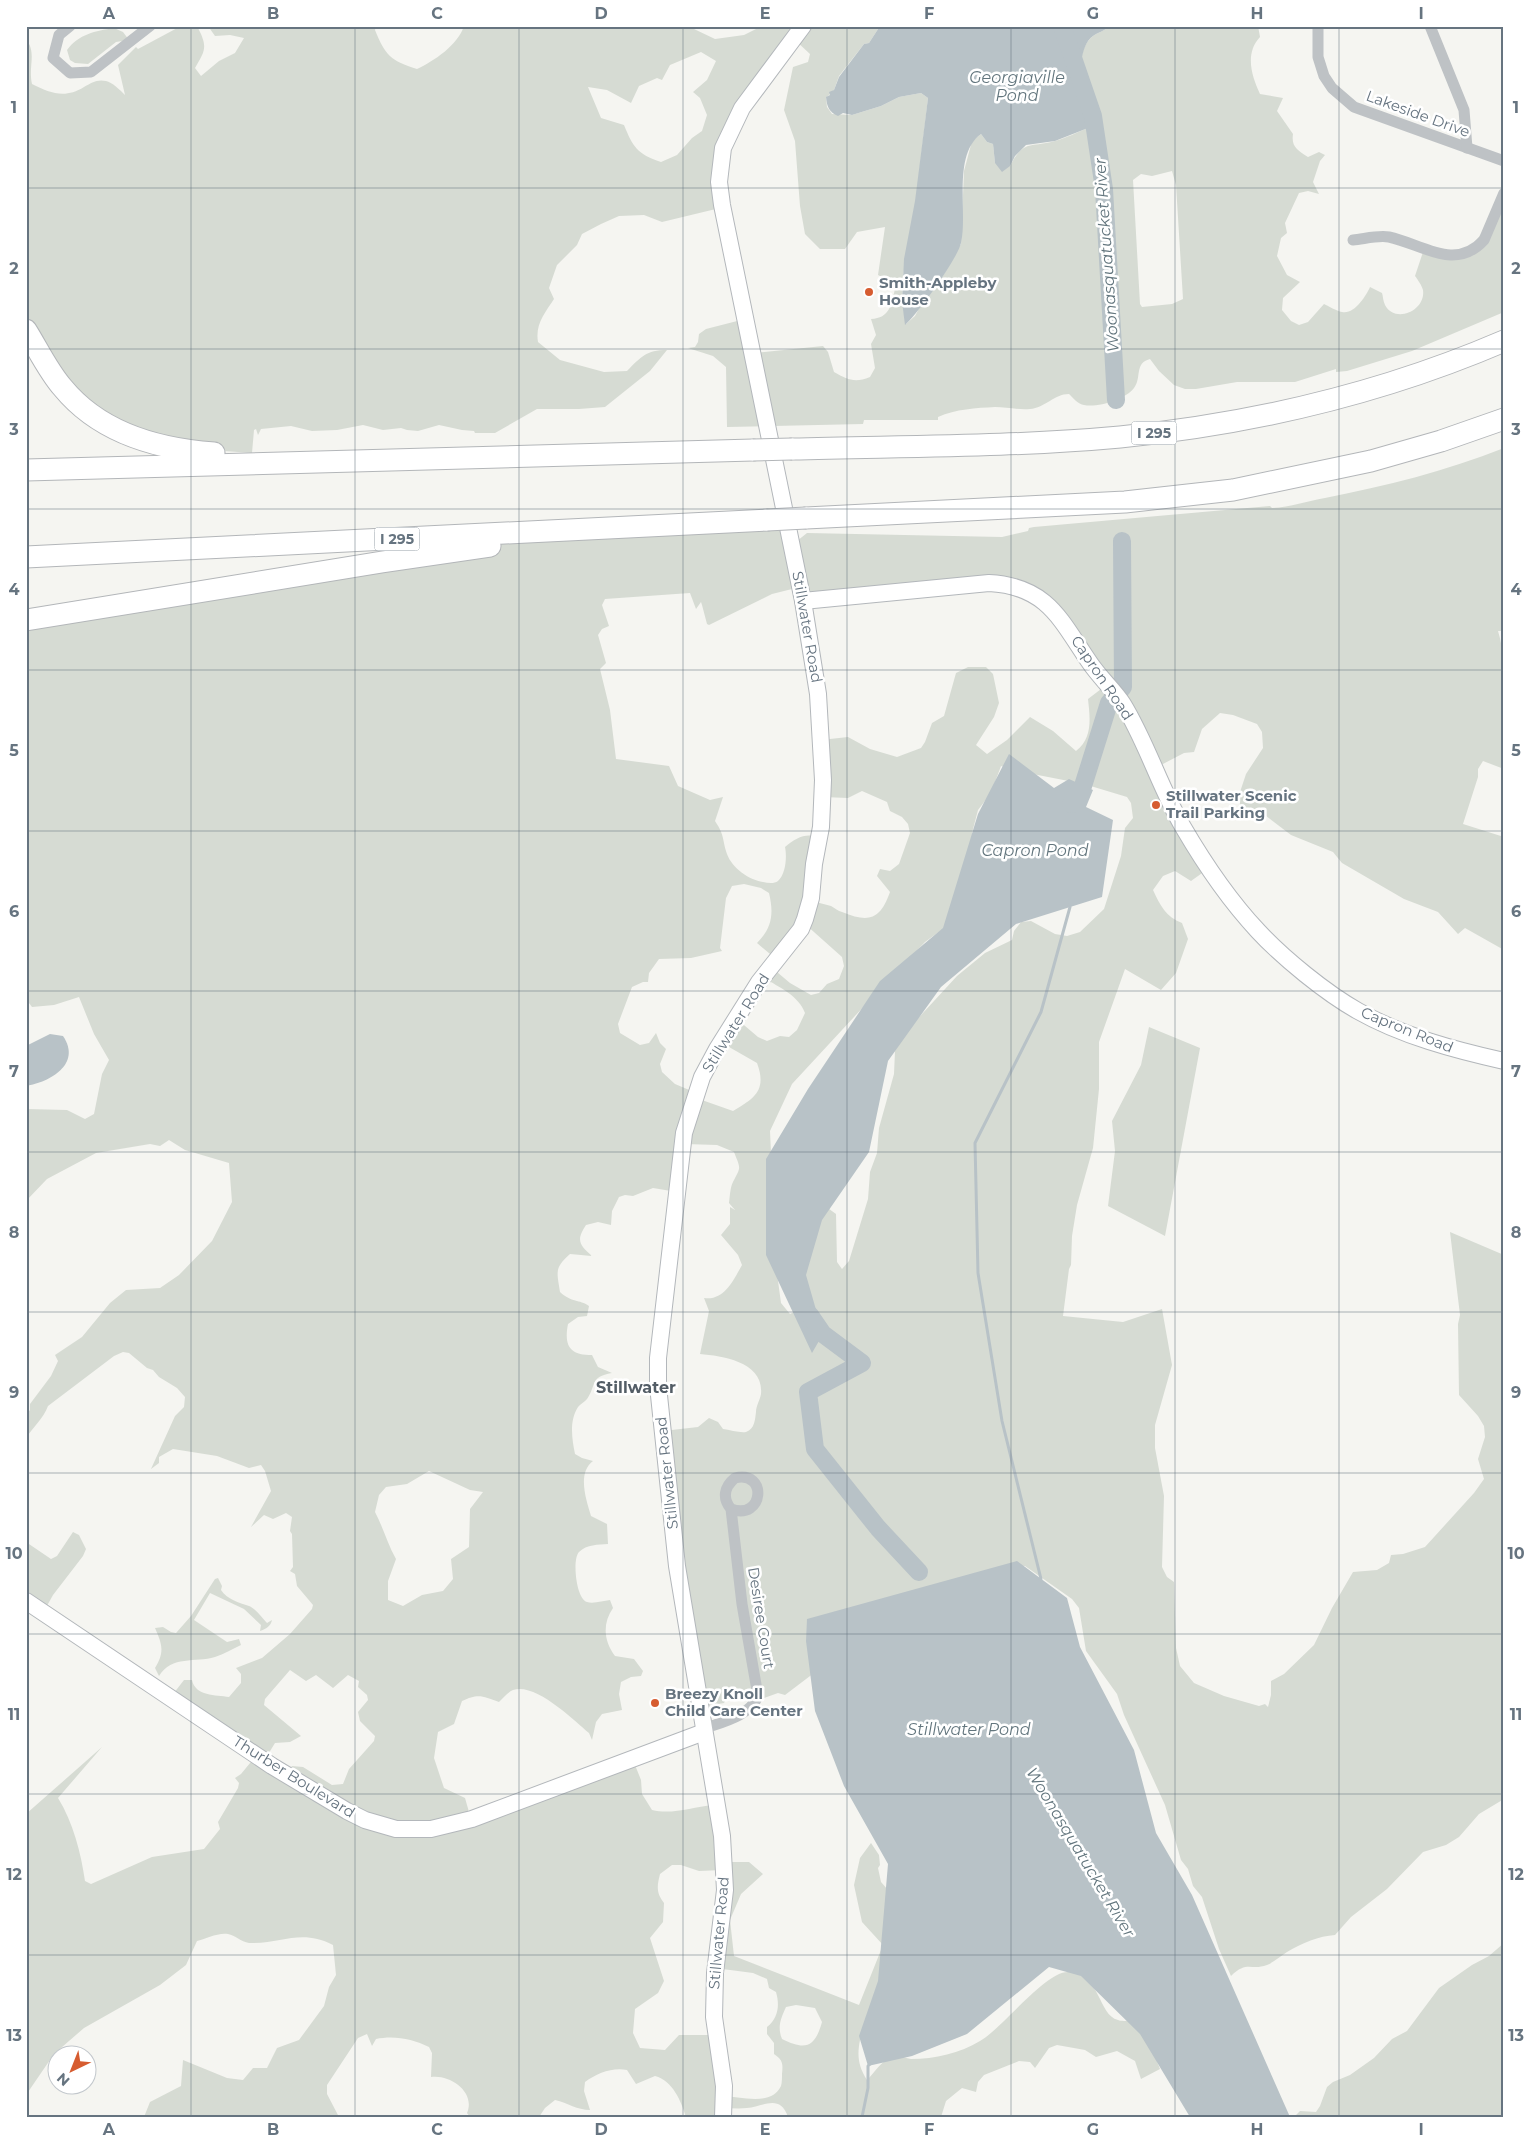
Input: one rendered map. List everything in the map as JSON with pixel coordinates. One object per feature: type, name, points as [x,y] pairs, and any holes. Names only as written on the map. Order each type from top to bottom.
[{"type":"highway","points":[[26,330],[56,379],[69,395],[90,413],[119,431],[143,441],[179,449],[311,462]]},
{"type":"highway","name":"I 295","points":[[26,470],[1046,442],[1119,437],[1187,429],[1291,409],[1351,394],[1426,370],[1504,341]]},
{"type":"highway","name":"I 295","points":[[26,557],[1125,502],[1233,490],[1372,460],[1504,419]]},
{"type":"highway","points":[[26,620],[382,562],[635,527]]},
{"type":"street","points":[[70,26],[59,34],[53,58],[70,73],[91,72],[150,26]]},
{"type":"street","name":"Stillwater Road","points":[[720,2116],[724,2086],[714,2017],[714,1994],[725,1875],[722,1836],[676,1560],[658,1386],[658,1358],[684,1133],[694,1098],[702,1077],[717,1048],[759,982],[801,929],[811,898],[814,864],[821,827],[822,750],[818,694],[803,600],[722,205],[719,182],[722,148],[742,108],[803,26]]},
{"type":"street","name":"Lakeside Drive","points":[[1318,26],[1320,65],[1327,81],[1342,98],[1362,111],[1396,121],[1504,161]]},
{"type":"street","points":[[1430,26],[1464,110],[1467,148]]},
{"type":"street","points":[[1353,240],[1387,237],[1435,253],[1450,255],[1466,254],[1479,246],[1484,240],[1504,192]]},
{"type":"street","name":"Capron Road","points":[[803,600],[989,584],[1013,587],[1033,595],[1054,612],[1070,630],[1090,663],[1123,704],[1182,825],[1213,874],[1258,931],[1318,983],[1359,1012],[1447,1047],[1504,1062]]},
{"type":"street","name":"Desiree Court","points":[[704,1731],[745,1712],[754,1705],[758,1696],[742,1604],[731,1509]]},
{"type":"street","name":"Thurber Boulevard","points":[[26,1601],[272,1766],[365,1820],[396,1828],[431,1828],[472,1819],[704,1731]]},
{"type":"shaded area","points":[[181,26],[198,28],[203,40],[204,49],[195,68],[201,76],[219,61],[235,53],[244,38],[230,35],[215,36],[208,26],[376,26],[375,30],[382,46],[390,56],[401,63],[417,69],[431,62],[451,46],[457,40],[464,26],[693,26],[694,29],[715,39],[744,35],[762,26],[880,26],[869,43],[864,44],[839,76],[834,90],[826,98],[827,107],[832,114],[852,115],[881,106],[899,97],[921,93],[928,98],[916,200],[903,277],[902,293],[906,324],[915,316],[922,303],[940,281],[961,244],[964,171],[972,141],[981,134],[987,142],[993,144],[995,163],[1010,166],[1019,152],[1028,146],[1059,140],[1088,128],[1082,93],[1081,66],[1082,54],[1086,44],[1093,36],[1110,26],[1258,26],[1260,37],[1252,50],[1251,64],[1260,94],[1283,98],[1277,111],[1293,134],[1293,142],[1298,150],[1308,157],[1319,152],[1325,155],[1320,161],[1313,182],[1319,194],[1308,191],[1299,193],[1285,223],[1287,233],[1281,238],[1277,256],[1287,275],[1300,282],[1283,298],[1282,310],[1291,321],[1299,325],[1308,322],[1324,304],[1340,311],[1351,311],[1363,300],[1370,287],[1382,293],[1385,305],[1396,314],[1402,314],[1415,309],[1423,297],[1423,290],[1415,276],[1423,252],[1466,254],[1497,213],[1504,216],[1504,312],[1412,351],[1347,371],[1336,372],[1336,369],[1295,382],[1237,382],[1185,389],[1174,385],[1159,371],[1150,359],[1145,361],[1140,367],[1136,384],[1130,392],[1125,396],[1104,404],[1090,406],[1082,404],[1069,394],[1059,396],[1030,409],[995,407],[966,409],[945,414],[938,417],[938,420],[864,420],[863,424],[727,427],[726,367],[713,356],[688,348],[695,347],[699,334],[706,329],[745,319],[754,353],[823,346],[828,352],[834,372],[852,380],[865,379],[870,377],[875,368],[871,344],[876,335],[871,319],[882,316],[889,310],[895,289],[888,280],[878,275],[885,227],[857,232],[845,249],[820,249],[805,234],[800,206],[795,141],[784,110],[793,67],[808,62],[810,54],[795,40],[728,143],[720,208],[662,222],[644,215],[619,216],[582,234],[577,245],[557,265],[549,288],[554,299],[539,324],[537,336],[538,342],[560,360],[604,372],[627,371],[644,355],[654,351],[667,350],[650,371],[605,407],[537,409],[495,433],[475,433],[474,431],[439,425],[418,431],[401,428],[383,430],[363,425],[337,430],[312,431],[291,426],[261,429],[258,435],[256,429],[254,430],[252,453],[168,447],[100,420],[26,322],[26,39],[32,55],[32,84],[51,92],[64,94],[77,91],[94,82],[103,81],[113,85],[125,95],[118,65],[136,47],[138,49]],"holes":[[[701,52],[716,61],[707,80],[693,92],[700,98],[707,115],[702,131],[692,138],[677,155],[661,162],[646,156],[633,144],[624,125],[601,118],[588,87],[607,90],[631,103],[639,86],[657,78],[662,80],[670,65]],[[1172,171],[1176,185],[1183,299],[1172,304],[1142,307],[1140,304],[1133,180],[1141,174],[1152,176]]]},
{"type":"shaded area","points":[[114,28],[123,32],[129,40],[116,42],[88,64],[75,63],[70,60],[67,50],[77,40],[94,32]]},
{"type":"shaded area","points":[[1504,448],[1504,631],[1498,631],[1502,655],[1501,680],[1504,681],[1504,769],[1483,761],[1478,769],[1478,777],[1463,824],[1504,837],[1504,950],[1465,928],[1458,934],[1438,912],[1404,899],[1342,863],[1333,852],[1291,835],[1257,809],[1240,809],[1240,792],[1246,774],[1263,748],[1262,732],[1257,724],[1233,715],[1220,713],[1202,729],[1194,752],[1184,753],[1161,765],[1161,769],[1212,866],[1191,881],[1175,871],[1163,876],[1153,890],[1168,914],[1182,923],[1188,939],[1176,973],[1161,990],[1125,969],[1099,1042],[1099,1089],[1093,1148],[1077,1205],[1072,1236],[1071,1265],[1063,1316],[1123,1322],[1162,1309],[1172,1365],[1155,1425],[1155,1448],[1164,1496],[1162,1567],[1167,1577],[1174,1582],[1176,1648],[1180,1666],[1194,1683],[1224,1696],[1259,1706],[1265,1704],[1268,1707],[1271,1695],[1271,1681],[1284,1674],[1314,1645],[1332,1608],[1353,1572],[1377,1570],[1389,1563],[1391,1555],[1403,1554],[1425,1547],[1474,1493],[1484,1479],[1478,1459],[1485,1437],[1484,1426],[1478,1416],[1459,1395],[1458,1324],[1460,1315],[1450,1232],[1504,1255],[1504,1799],[1479,1814],[1459,1837],[1446,1845],[1423,1852],[1387,1889],[1351,1917],[1335,1935],[1311,1940],[1267,1965],[1241,1968],[1231,1976],[1219,1949],[1202,1897],[1193,1886],[1188,1869],[1181,1860],[1165,1805],[1124,1715],[1117,1694],[1086,1651],[1079,1608],[1072,1599],[1025,1566],[1006,1565],[814,1673],[785,1695],[778,1693],[745,1705],[754,1697],[732,1694],[728,1696],[724,1703],[700,1707],[663,1431],[698,1427],[709,1418],[718,1422],[723,1429],[738,1432],[749,1431],[754,1424],[761,1394],[760,1383],[756,1375],[749,1368],[730,1359],[700,1354],[709,1311],[704,1298],[717,1296],[727,1289],[742,1265],[738,1255],[721,1235],[730,1224],[730,1207],[735,1210],[729,1203],[731,1187],[739,1168],[734,1152],[717,1145],[685,1144],[677,1192],[653,1188],[633,1196],[625,1195],[619,1197],[612,1211],[611,1225],[598,1222],[586,1225],[583,1230],[580,1242],[584,1249],[592,1256],[570,1254],[561,1263],[558,1271],[560,1292],[568,1298],[589,1306],[587,1316],[578,1317],[568,1324],[567,1338],[570,1347],[578,1353],[592,1355],[598,1367],[612,1373],[597,1379],[587,1399],[578,1407],[573,1418],[572,1436],[575,1454],[593,1461],[585,1472],[584,1479],[585,1494],[591,1516],[607,1524],[608,1544],[589,1546],[579,1552],[576,1562],[576,1579],[580,1594],[587,1602],[595,1603],[610,1600],[613,1608],[609,1614],[606,1626],[608,1644],[615,1656],[634,1659],[643,1671],[641,1676],[631,1677],[621,1682],[619,1694],[622,1710],[602,1714],[596,1722],[592,1740],[589,1733],[554,1704],[543,1697],[522,1689],[513,1690],[499,1702],[480,1696],[462,1701],[454,1724],[438,1732],[434,1758],[444,1788],[465,1798],[471,1819],[633,1760],[641,1780],[642,1794],[652,1810],[667,1812],[713,1805],[724,1862],[749,1862],[763,1874],[741,1894],[730,1920],[734,1956],[859,2005],[883,1945],[862,1922],[854,1885],[860,1858],[871,1843],[879,1855],[880,1865],[878,1868],[881,1882],[895,1898],[897,1956],[860,2040],[859,2060],[867,2080],[882,2064],[892,2057],[929,2058],[956,2052],[980,2041],[1049,1980],[1069,1972],[1079,1974],[1087,1980],[1111,2017],[1120,2021],[1137,2020],[1144,2029],[1160,2069],[1141,2079],[1135,2061],[1117,2051],[1096,2057],[1085,2050],[1057,2045],[1049,2048],[1035,2068],[1030,2062],[1019,2061],[984,2075],[978,2082],[976,2092],[962,2088],[946,2101],[941,2117],[788,2117],[780,2105],[771,2103],[747,2108],[722,2108],[717,2117],[686,2117],[675,2092],[667,2082],[655,2076],[636,2084],[627,2070],[616,2069],[600,2073],[585,2082],[584,2091],[590,2110],[581,2109],[555,2100],[545,2108],[539,2117],[470,2117],[467,2113],[468,2098],[460,2086],[446,2078],[431,2077],[432,2053],[429,2047],[410,2040],[390,2037],[376,2039],[372,2046],[367,2034],[358,2038],[327,2085],[327,2094],[339,2117],[144,2117],[150,2102],[181,2086],[183,2060],[227,2078],[243,2080],[253,2068],[267,2068],[277,2048],[299,2040],[324,2006],[329,1987],[336,1975],[333,1945],[322,1940],[301,1937],[249,1943],[224,1934],[197,1941],[186,1965],[160,1985],[84,2028],[63,2046],[48,2046],[48,2063],[26,2095],[26,1814],[102,1747],[58,1798],[76,1838],[85,1881],[91,1884],[152,1857],[204,1849],[220,1829],[218,1822],[238,1788],[239,1783],[235,1778],[241,1774],[255,1757],[170,1698],[184,1680],[192,1680],[197,1689],[207,1694],[229,1697],[241,1683],[241,1674],[236,1668],[262,1658],[290,1634],[312,1609],[313,1605],[297,1586],[295,1574],[290,1571],[293,1567],[292,1534],[290,1531],[292,1517],[286,1513],[273,1519],[264,1515],[251,1527],[271,1491],[265,1471],[261,1465],[249,1468],[217,1456],[173,1449],[159,1457],[159,1463],[151,1469],[175,1416],[184,1407],[185,1397],[177,1388],[159,1377],[153,1370],[147,1368],[129,1353],[123,1352],[114,1356],[48,1406],[41,1419],[26,1438],[26,1415],[30,1410],[30,1404],[51,1376],[58,1361],[55,1355],[82,1337],[110,1303],[126,1290],[160,1288],[179,1275],[212,1241],[232,1202],[229,1163],[185,1150],[169,1140],[160,1146],[150,1144],[96,1153],[47,1179],[26,1201],[26,1109],[67,1110],[85,1119],[94,1114],[102,1074],[109,1060],[94,1034],[79,997],[54,1005],[32,1007],[26,999],[26,622],[432,553],[587,533],[783,520],[792,545],[807,533],[1002,537],[1028,531],[1029,528],[1034,527],[1270,506],[1272,508],[1279,507],[1393,483],[1438,471]],"holes":[[[796,588],[804,594],[1013,589],[1058,619],[1105,686],[1088,699],[1088,734],[1076,751],[1053,731],[1030,717],[1007,740],[987,754],[976,745],[994,717],[999,703],[993,674],[986,667],[968,667],[956,673],[944,716],[932,723],[921,748],[897,757],[870,749],[848,737],[821,740],[823,797],[848,798],[862,791],[887,802],[890,811],[902,817],[908,824],[910,833],[899,864],[890,871],[880,869],[877,876],[890,892],[878,914],[872,917],[866,918],[851,915],[831,906],[812,901],[818,837],[801,837],[785,847],[786,855],[783,874],[775,883],[752,879],[737,868],[729,859],[722,834],[715,821],[723,797],[710,800],[678,786],[669,766],[616,759],[610,710],[600,669],[606,663],[598,635],[602,629],[609,626],[602,605],[605,599],[690,593],[696,609],[701,602],[707,624],[709,625],[772,594]],[[1001,766],[1012,770],[1084,784],[1127,797],[1131,803],[1133,818],[1125,828],[1121,856],[1104,909],[1080,932],[1067,936],[1055,934],[1031,921],[1021,922],[1014,931],[1012,940],[985,953],[957,976],[899,1039],[895,1051],[894,1074],[879,1128],[877,1153],[870,1172],[868,1199],[849,1261],[842,1269],[837,1262],[836,1214],[825,1206],[809,1257],[796,1311],[790,1314],[781,1303],[776,1266],[770,1131],[792,1084],[879,990],[925,942],[940,931],[974,913],[972,833],[978,810],[991,793]],[[744,884],[761,888],[769,893],[771,920],[766,932],[757,943],[776,959],[805,924],[842,957],[844,966],[839,979],[827,984],[819,993],[811,995],[790,983],[771,967],[764,978],[793,997],[805,1013],[797,1030],[789,1037],[780,1036],[767,1041],[758,1037],[738,1020],[722,1043],[757,1063],[761,1080],[760,1087],[753,1097],[733,1111],[699,1099],[694,1092],[675,1084],[662,1072],[660,1064],[666,1049],[660,1043],[656,1033],[649,1043],[640,1045],[620,1033],[618,1024],[632,987],[648,982],[649,973],[659,959],[691,958],[722,951],[720,948],[726,898],[732,886]],[[429,1471],[470,1490],[483,1492],[470,1509],[469,1547],[451,1559],[453,1579],[443,1591],[422,1595],[403,1606],[388,1600],[388,1581],[396,1559],[375,1512],[379,1495],[386,1487],[407,1484]],[[290,1670],[306,1681],[316,1675],[333,1688],[348,1675],[359,1681],[358,1687],[367,1695],[368,1700],[358,1712],[360,1721],[375,1736],[374,1741],[349,1769],[343,1784],[332,1785],[303,1767],[292,1766],[286,1774],[264,1761],[275,1743],[290,1742],[301,1736],[264,1705],[265,1699]],[[672,1865],[681,1865],[699,1871],[723,1870],[715,1968],[753,1973],[767,1979],[769,1988],[776,1992],[778,2002],[776,2016],[767,2027],[767,2034],[774,2043],[774,2054],[782,2062],[782,2080],[781,2086],[770,2096],[754,2099],[722,2096],[715,2035],[679,2035],[665,2050],[640,2048],[633,2033],[635,2009],[658,1993],[664,1981],[650,1938],[663,1922],[664,1903],[658,1893],[660,1874]],[[796,2005],[815,2008],[822,2022],[813,2042],[797,2045],[782,2039],[780,2027],[786,2007]]]},
{"type":"shaded area","points":[[1149,1027],[1200,1048],[1165,1236],[1108,1206],[1115,1151],[1112,1121],[1141,1065]]},
{"type":"shaded area","points":[[73,1532],[79,1535],[86,1549],[83,1556],[53,1595],[43,1613],[31,1608],[26,1614],[26,1542],[51,1559],[57,1556]]},
{"type":"shaded area","points":[[218,1578],[222,1586],[221,1590],[226,1596],[251,1607],[267,1623],[272,1620],[271,1624],[260,1631],[261,1625],[244,1609],[210,1593],[194,1620],[227,1642],[239,1639],[241,1645],[215,1657],[177,1662],[164,1669],[159,1676],[155,1668],[160,1657],[161,1648],[155,1628],[163,1627],[176,1633],[191,1616],[215,1579]]},
{"type":"shaded area","points":[[1504,1943],[1504,2117],[1294,2117],[1300,2111],[1316,2112],[1327,2087],[1333,2082],[1350,2075],[1374,2058],[1392,2039],[1407,2031],[1439,1988],[1472,1965],[1489,1956]]},
{"type":"water","name":"Georgiaville Pond","points":[[880,26],[1110,26],[1089,40],[1080,66],[1081,81],[1085,95],[1096,117],[1088,128],[1055,141],[1026,145],[1015,156],[1010,166],[1002,172],[995,163],[993,144],[987,142],[981,134],[972,143],[964,170],[961,243],[953,261],[936,286],[905,325],[902,302],[904,259],[915,201],[928,98],[921,93],[899,97],[881,106],[852,115],[843,113],[838,116],[829,109],[826,97],[830,95],[829,92],[834,90],[839,77],[864,44],[869,43]]},
{"type":"water","name":"Capron Pond","points":[[1009,754],[1054,788],[1069,779],[1093,790],[1086,807],[1113,820],[1102,897],[1016,924],[941,987],[888,1061],[869,1152],[822,1220],[806,1275],[823,1334],[812,1353],[766,1255],[766,1159],[808,1089],[880,981],[943,928],[978,814]]},
{"type":"water","points":[[50,1034],[63,1036],[68,1046],[69,1055],[66,1063],[53,1076],[26,1086],[26,1046]]},
{"type":"water","name":"Stillwater Pond","points":[[1017,1561],[1067,1598],[1080,1647],[1134,1750],[1156,1833],[1192,1895],[1290,2117],[1190,2117],[1140,2034],[1081,1976],[1049,1967],[967,2034],[912,2056],[868,2066],[859,2036],[878,1981],[888,1864],[844,1786],[815,1711],[806,1641],[807,1619]]},
{"type":"waterway","name":"Woonasquatucket River","points":[[1062,26],[1093,116],[1104,189],[1116,400]]},
{"type":"waterway","name":"Woonasquatucket River","points":[[1071,804],[1083,786],[1109,703],[1123,687],[1122,541]]},
{"type":"waterway","points":[[1039,1581],[1041,1579],[1002,1421],[978,1273],[975,1143],[1041,1012],[1069,905]]},
{"type":"waterway","name":"Woonasquatucket River","points":[[810,1315],[823,1334],[862,1363],[808,1392],[815,1449],[878,1528],[919,1572]]},
{"type":"waterway","points":[[862,2117],[868,2088],[868,2066],[870,2064]]},
{"type":"place","name":"Smith-Appleby House","points":[[869,292]]},
{"type":"place","name":"Stillwater Scenic Trail Parking","points":[[1156,805]]},
{"type":"place","name":"Breezy Knoll Child Care Center","points":[[655,1703]]},
{"type":"district","name":"Stillwater","points":[[636,1387]]}]
